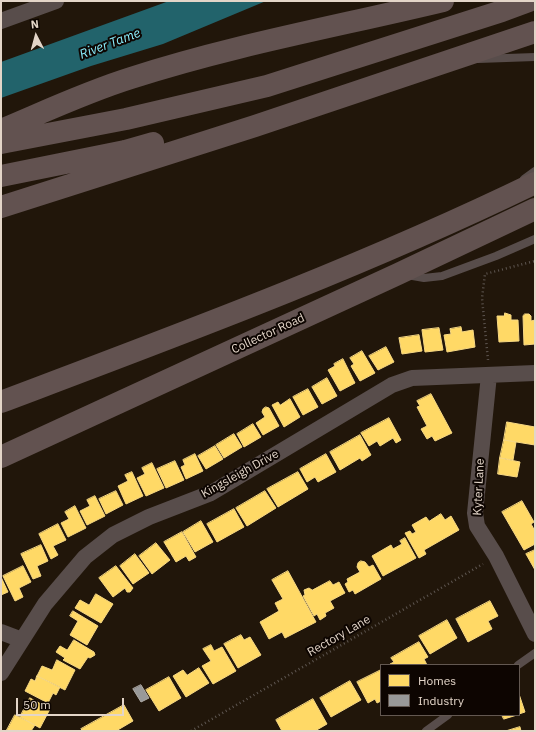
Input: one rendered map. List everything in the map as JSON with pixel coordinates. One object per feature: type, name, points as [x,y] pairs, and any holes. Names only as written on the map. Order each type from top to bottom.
[{"type":"highway","points":[[1,130],[100,89],[179,63],[443,1]]},
{"type":"highway","points":[[1,143],[126,119],[267,86],[529,1]]},
{"type":"highway","points":[[1,206],[255,126],[535,32]]},
{"type":"highway","points":[[1,176],[125,151],[267,111],[407,75]]},
{"type":"highway","points":[[1,402],[257,305],[472,214],[535,184]]},
{"type":"highway","name":"Collector Road","points":[[1,457],[398,274],[535,209]]},
{"type":"street","points":[[1,21],[56,1]]},
{"type":"street","name":"Kingsleigh Drive","points":[[1,673],[45,604],[85,558],[113,535],[149,517],[211,493],[392,385],[412,378],[535,373]]},
{"type":"street","name":"Kyter Lane","points":[[489,375],[475,513],[477,526],[496,556],[535,634]]},
{"type":"street","points":[[1,632],[22,640]]},
{"type":"lane","points":[[454,59],[535,58]]},
{"type":"lane","points":[[472,214],[535,171]]},
{"type":"lane","points":[[398,274],[424,278],[442,276],[496,256],[535,239]]},
{"type":"lane","points":[[519,664],[535,652]]},
{"type":"lane","points":[[426,731],[447,716]]},
{"type":"path","points":[[489,375],[482,298],[485,274],[535,261]]},
{"type":"path","name":"Rectory Lane","points":[[192,731],[496,556]]},
{"type":"water","name":"River Tame","points":[[169,1],[266,1],[163,44],[91,66],[1,98],[1,62]]},
{"type":"building: Homes","points":[[505,313],[511,315],[511,320],[518,320],[519,341],[499,342],[497,316],[504,316]]},
{"type":"building: Homes","points":[[525,314],[529,314],[531,316],[531,321],[535,320],[535,344],[524,345],[523,316]]},
{"type":"building: Homes","points":[[461,327],[462,332],[473,330],[475,347],[447,352],[444,335],[451,334],[450,329]]},
{"type":"building: Homes","points":[[439,328],[443,350],[425,352],[422,330]]},
{"type":"building: Homes","points":[[419,335],[422,351],[402,354],[399,338]]},
{"type":"building: Homes","points":[[386,347],[394,362],[378,370],[369,356]]},
{"type":"building: Homes","points":[[362,351],[375,373],[360,381],[351,366],[354,364],[350,358]]},
{"type":"building: Homes","points":[[343,359],[355,383],[340,391],[328,370],[335,366],[334,364]]},
{"type":"building: Homes","points":[[327,378],[337,396],[322,404],[312,387]]},
{"type":"building: Homes","points":[[308,389],[318,407],[303,415],[293,397]]},
{"type":"building: Homes","points":[[431,394],[452,433],[435,441],[432,436],[427,439],[421,429],[427,426],[417,407],[420,406],[417,401]]},
{"type":"building: Homes","points":[[290,399],[300,417],[284,427],[272,405],[278,402],[280,405]]},
{"type":"building: Homes","points":[[266,407],[269,408],[279,426],[263,435],[256,423],[265,417],[262,412]]},
{"type":"building: Homes","points":[[389,418],[401,440],[396,443],[393,438],[380,446],[377,441],[369,446],[361,433]]},
{"type":"building: Homes","points":[[507,422],[535,427],[535,445],[504,440]]},
{"type":"building: Homes","points":[[253,424],[261,437],[244,447],[237,434]]},
{"type":"building: Homes","points":[[234,434],[242,447],[224,458],[216,445]]},
{"type":"building: Homes","points":[[360,435],[371,455],[362,461],[360,458],[340,470],[330,452]]},
{"type":"building: Homes","points":[[504,440],[516,442],[513,460],[500,458]]},
{"type":"building: Homes","points":[[215,446],[223,459],[206,469],[198,456]]},
{"type":"building: Homes","points":[[195,454],[203,471],[186,479],[181,467],[185,465],[183,460]]},
{"type":"building: Homes","points":[[326,454],[336,472],[318,482],[315,477],[307,482],[300,469]]},
{"type":"building: Homes","points":[[500,458],[520,462],[517,477],[498,474]]},
{"type":"building: Homes","points":[[175,461],[184,480],[166,488],[157,469]]},
{"type":"building: Homes","points":[[152,463],[164,488],[146,496],[137,478],[145,474],[142,468]]},
{"type":"building: Homes","points":[[132,472],[143,496],[126,504],[118,486],[128,481],[125,475]]},
{"type":"building: Homes","points":[[298,472],[308,489],[278,507],[267,489]]},
{"type":"building: Homes","points":[[116,491],[123,505],[106,514],[99,499]]},
{"type":"building: Homes","points":[[265,491],[276,508],[247,526],[236,508]]},
{"type":"building: Homes","points":[[95,496],[105,516],[87,525],[80,511],[90,506],[87,500]]},
{"type":"building: Homes","points":[[522,501],[534,522],[531,524],[535,531],[535,544],[524,550],[502,512]]},
{"type":"building: Homes","points":[[75,506],[86,528],[68,537],[61,523],[69,519],[65,512]]},
{"type":"building: Homes","points":[[234,509],[244,527],[217,542],[207,524]]},
{"type":"building: Homes","points":[[441,514],[445,520],[451,516],[459,530],[424,550],[426,554],[419,558],[405,533],[410,531],[412,534],[416,532],[412,525],[426,517],[429,521]]},
{"type":"building: Homes","points":[[201,521],[213,542],[195,552],[183,532]]},
{"type":"building: Homes","points":[[58,524],[66,540],[53,546],[58,555],[51,559],[39,534]]},
{"type":"building: Homes","points":[[182,532],[196,557],[189,561],[186,556],[176,562],[164,542]]},
{"type":"building: Homes","points":[[405,538],[416,558],[383,576],[372,556],[391,545],[393,549],[402,544],[400,541]]},
{"type":"building: Homes","points":[[156,543],[170,560],[152,574],[139,556]]},
{"type":"building: Homes","points":[[41,545],[48,561],[37,566],[41,576],[33,579],[21,554]]},
{"type":"building: Homes","points":[[535,550],[535,570],[526,554]]},
{"type":"building: Homes","points":[[135,554],[149,573],[133,584],[120,566]]},
{"type":"building: Homes","points":[[361,561],[365,562],[369,567],[373,565],[381,579],[355,594],[353,590],[349,592],[345,584],[348,582],[347,579],[360,572],[357,567],[358,563]]},
{"type":"building: Homes","points":[[23,566],[31,582],[19,588],[23,597],[15,601],[3,576]]},
{"type":"building: Homes","points":[[116,566],[133,588],[130,592],[127,592],[125,588],[113,597],[99,578]]},
{"type":"building: Homes","points":[[288,571],[316,622],[285,638],[282,632],[269,639],[260,622],[279,611],[275,603],[283,599],[272,580]]},
{"type":"building: Homes","points":[[1,577],[8,592],[1,595]]},
{"type":"building: Homes","points":[[330,581],[333,585],[339,582],[345,593],[330,601],[334,608],[325,613],[326,616],[320,620],[317,614],[314,616],[303,596],[305,595],[304,590],[309,588],[312,590]]},
{"type":"building: Homes","points":[[96,594],[113,604],[101,623],[75,608],[80,600],[89,605]]},
{"type":"building: Homes","points":[[490,601],[498,616],[488,621],[492,629],[468,642],[456,619]]},
{"type":"building: Homes","points":[[73,611],[98,626],[87,645],[70,635],[78,621],[70,616]]},
{"type":"building: Homes","points":[[447,620],[457,638],[430,654],[419,636]]},
{"type":"building: Homes","points":[[241,635],[244,640],[250,637],[261,655],[238,668],[224,644]]},
{"type":"building: Homes","points":[[74,640],[94,652],[95,655],[90,658],[88,657],[80,669],[63,660],[65,658],[56,652],[60,646],[67,650]]},
{"type":"building: Homes","points":[[419,642],[428,657],[424,659],[426,664],[390,664],[394,662],[391,658]]},
{"type":"building: Homes","points":[[211,645],[214,651],[222,647],[236,671],[213,684],[202,666],[211,661],[203,649]]},
{"type":"building: Homes","points":[[57,660],[75,670],[65,690],[37,676],[42,666],[52,670]]},
{"type":"building: Homes","points":[[199,668],[209,683],[186,697],[173,676],[183,670],[187,675]]},
{"type":"building: Homes","points":[[380,670],[380,702],[377,703],[375,699],[368,703],[357,682]]},
{"type":"building: Homes","points":[[37,676],[60,687],[56,695],[53,693],[48,703],[25,691],[31,679],[35,681]]},
{"type":"building: Homes","points":[[169,677],[181,698],[159,711],[146,690]]},
{"type":"building: Homes","points":[[350,681],[361,700],[331,717],[320,698]]},
{"type":"building: Homes","points":[[520,697],[525,712],[520,714]]},
{"type":"building: Homes","points":[[30,698],[50,709],[40,728],[20,717]]},
{"type":"building: Homes","points":[[313,699],[327,724],[315,731],[282,731],[276,720]]},
{"type":"building: Homes","points":[[124,705],[133,721],[116,731],[83,731],[81,729]]},
{"type":"building: Homes","points":[[15,715],[35,725],[31,731],[7,730]]},
{"type":"building: Homes","points":[[502,716],[514,716],[504,719]]},
{"type":"building: Homes","points":[[520,727],[521,731],[506,731]]},
{"type":"building: Industry","points":[[141,685],[149,698],[141,702],[133,689]]}]
